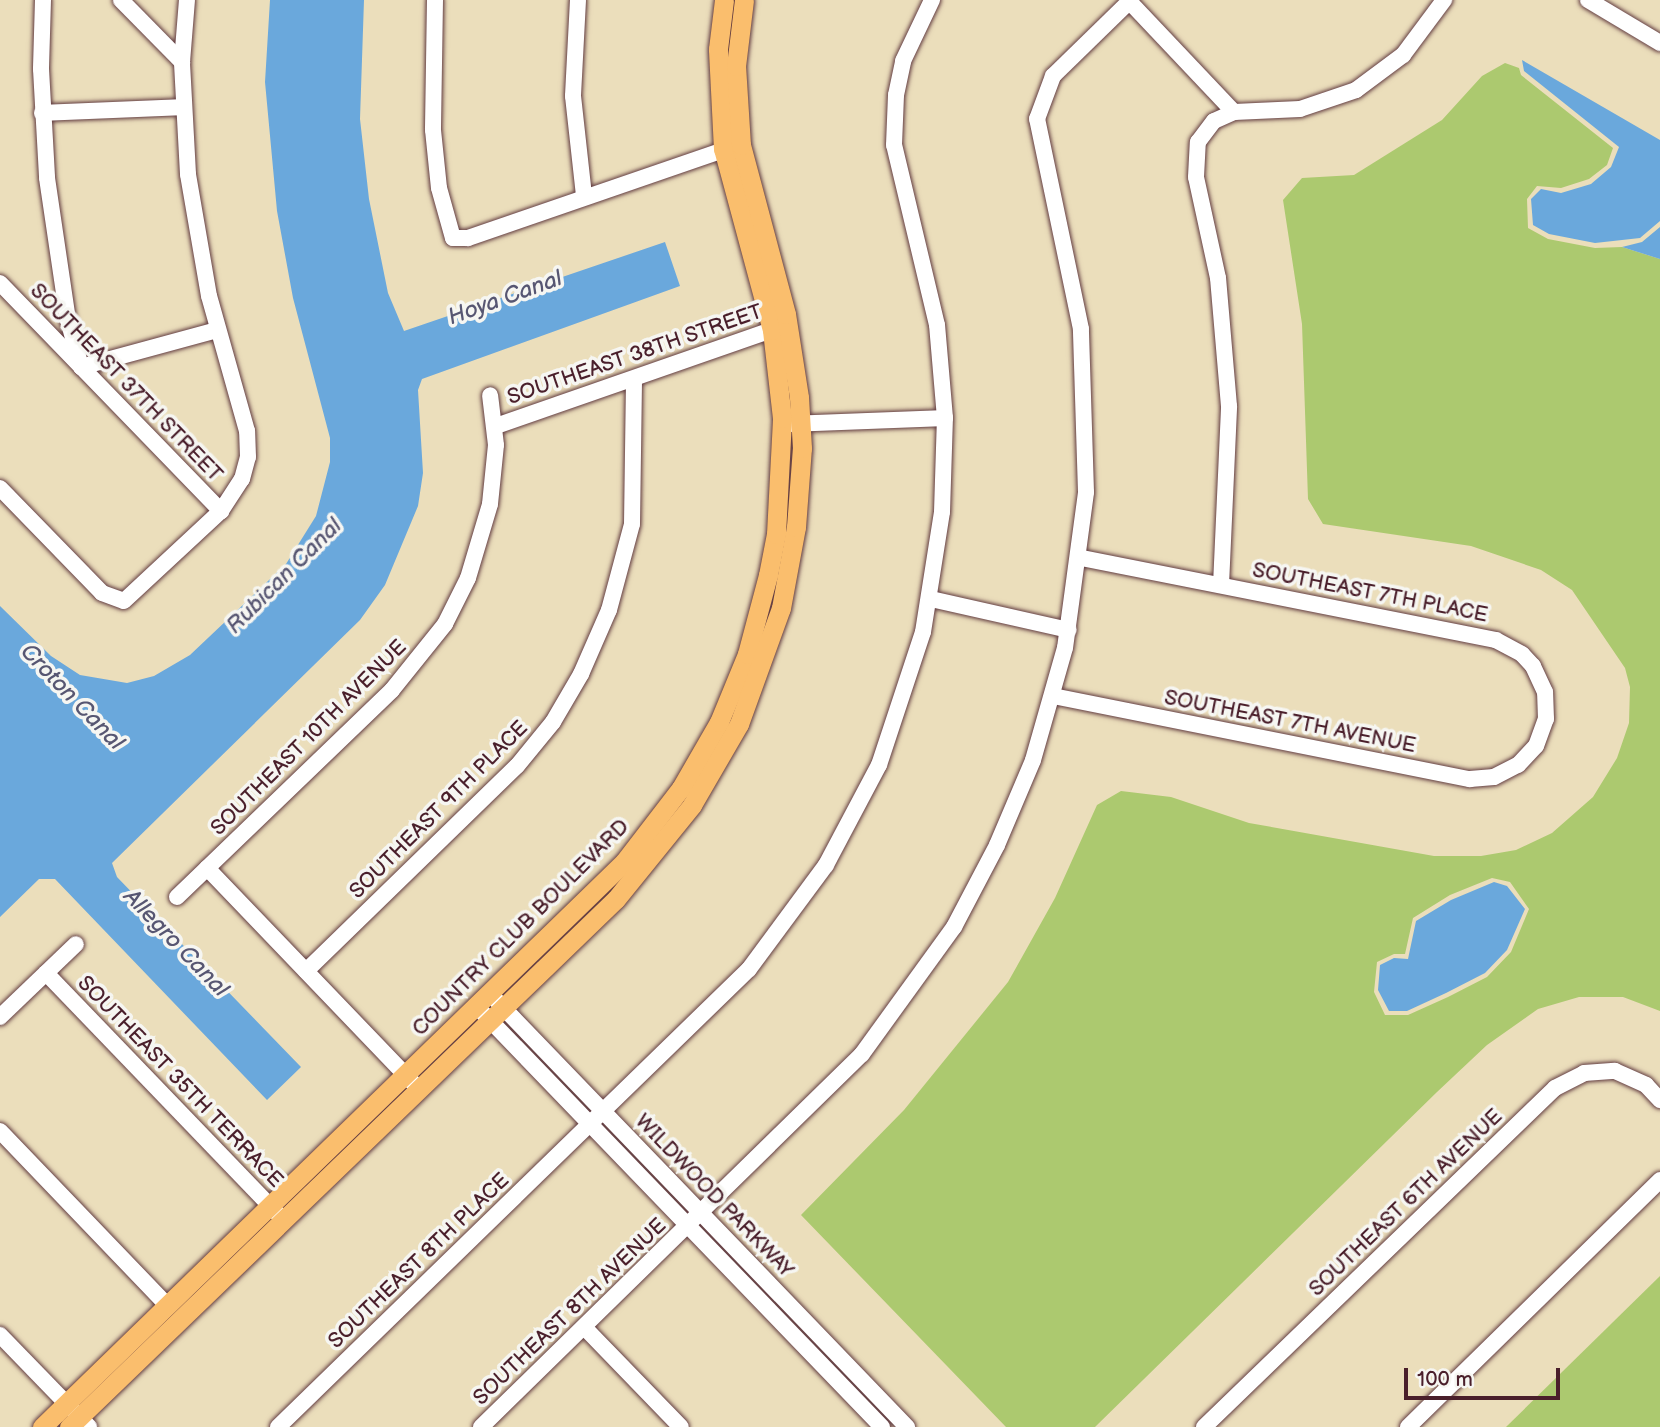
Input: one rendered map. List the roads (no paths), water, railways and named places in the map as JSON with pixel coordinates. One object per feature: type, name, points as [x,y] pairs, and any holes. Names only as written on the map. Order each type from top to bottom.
[{"type":"main road","name":"COUNTRY CLUB BOULEVARD","points":[[42,1427],[76,1419],[277,1213],[490,1007],[641,842],[681,788],[719,722],[747,654],[768,575],[792,424],[780,327],[732,147],[718,49],[724,0]]},
{"type":"main road","name":"COUNTRY CLUB BOULEVARD","points":[[732,147],[736,66],[744,0]]},
{"type":"main road","name":"COUNTRY CLUB BOULEVARD","points":[[76,1419],[168,1306],[277,1213]]},
{"type":"street","points":[[43,0],[42,113],[53,236],[81,367],[217,330]]},
{"type":"street","points":[[121,0],[182,62]]},
{"type":"street","points":[[0,488],[97,589],[115,600],[135,595],[221,511],[242,480],[248,439],[217,330],[193,214],[182,62],[187,0]]},
{"type":"street","points":[[435,0],[433,130],[442,201],[453,238],[468,238],[584,195],[732,147]]},
{"type":"street","points":[[578,0],[573,96],[584,195]]},
{"type":"street","points":[[603,1111],[742,975],[826,865],[863,800],[894,729],[931,599],[942,512],[945,418],[937,324],[894,145],[903,61],[932,0]]},
{"type":"street","points":[[1221,585],[1230,462],[1226,351],[1218,278],[1194,165],[1205,130],[1234,112],[1300,109],[1356,90],[1404,54],[1444,0]]},
{"type":"street","points":[[1588,0],[1660,43]]},
{"type":"street","points":[[702,1214],[835,1083],[924,973],[998,845],[1033,760],[1053,696],[1069,630],[1080,558],[1088,437],[1081,329],[1037,119],[1053,75],[1130,1],[1234,112]]},
{"type":"street","points":[[42,113],[184,107]]},
{"type":"street","name":"SOUTHEAST 37TH STREET","points":[[0,284],[221,511]]},
{"type":"street","name":"SOUTHEAST 38TH STREET","points":[[496,426],[780,327]]},
{"type":"street","name":"SOUTHEAST 9TH PLACE","points":[[306,971],[517,766],[553,722],[576,684],[609,610],[632,524],[634,379]]},
{"type":"street","name":"SOUTHEAST 10TH AVENUE","points":[[177,897],[399,682],[435,639],[479,548],[490,504],[496,426],[490,396]]},
{"type":"street","points":[[792,424],[945,418]]},
{"type":"street","name":"SOUTHEAST 7TH PLACE","points":[[1080,558],[1510,645],[1533,666],[1548,705],[1543,733],[1518,765]]},
{"type":"street","points":[[931,599],[1069,630]]},
{"type":"street","name":"SOUTHEAST 7TH AVENUE","points":[[1053,696],[1470,779],[1494,777],[1518,765]]},
{"type":"street","points":[[207,868],[413,1082]]},
{"type":"street","points":[[0,1017],[76,944]]},
{"type":"street","name":"SOUTHEAST 35TH TERRACE","points":[[46,973],[277,1213]]},
{"type":"street","name":"WILDWOOD PARKWAY","points":[[490,1007],[603,1111],[907,1427]]},
{"type":"street","name":"WILDWOOD PARKWAY","points":[[490,1007],[590,1125],[882,1427]]},
{"type":"street","name":"SOUTHEAST 6TH AVENUE","points":[[1204,1427],[1555,1088],[1584,1073],[1615,1071],[1630,1076],[1658,1098]]},
{"type":"street","name":"SOUTHEAST 8TH PLACE","points":[[278,1427],[603,1111]]},
{"type":"street","points":[[0,1131],[168,1306]]},
{"type":"street","points":[[1408,1427],[1660,1180]]},
{"type":"street","name":"SOUTHEAST 8TH AVENUE","points":[[481,1427],[702,1214]]},
{"type":"street","points":[[584,1327],[681,1427]]},
{"type":"street","points":[[0,1335],[76,1419]]},
{"type":"water","points":[[270,0],[364,0],[360,119],[369,199],[388,293],[404,331],[665,242],[680,286],[422,379],[418,390],[423,473],[418,506],[385,585],[360,620],[112,863],[117,877],[301,1067],[267,1100],[55,879],[39,879],[0,917],[0,606],[51,656],[80,675],[127,683],[154,676],[190,655],[286,564],[316,516],[330,462],[330,438],[293,298],[277,211],[265,82]]},
{"type":"water","points":[[1522,60],[1660,140],[1660,221],[1640,238],[1595,243],[1549,234],[1533,225],[1531,199],[1541,189],[1561,193],[1591,184],[1611,167],[1619,147],[1524,71]]},
{"type":"water","points":[[1660,227],[1660,259],[1622,247],[1642,242]]},
{"type":"water","points":[[1494,882],[1507,886],[1525,909],[1507,950],[1485,973],[1407,1011],[1389,1011],[1378,990],[1380,965],[1394,958],[1408,959],[1416,921],[1451,900]]},
{"type":"water label","name":"Hoya Canal","points":[[505,298]]},
{"type":"water label","name":"Rubican Canal","points":[[284,576]]},
{"type":"water label","name":"Croton Canal","points":[[72,697]]},
{"type":"water label","name":"Allegro Canal","points":[[176,943]]}]
